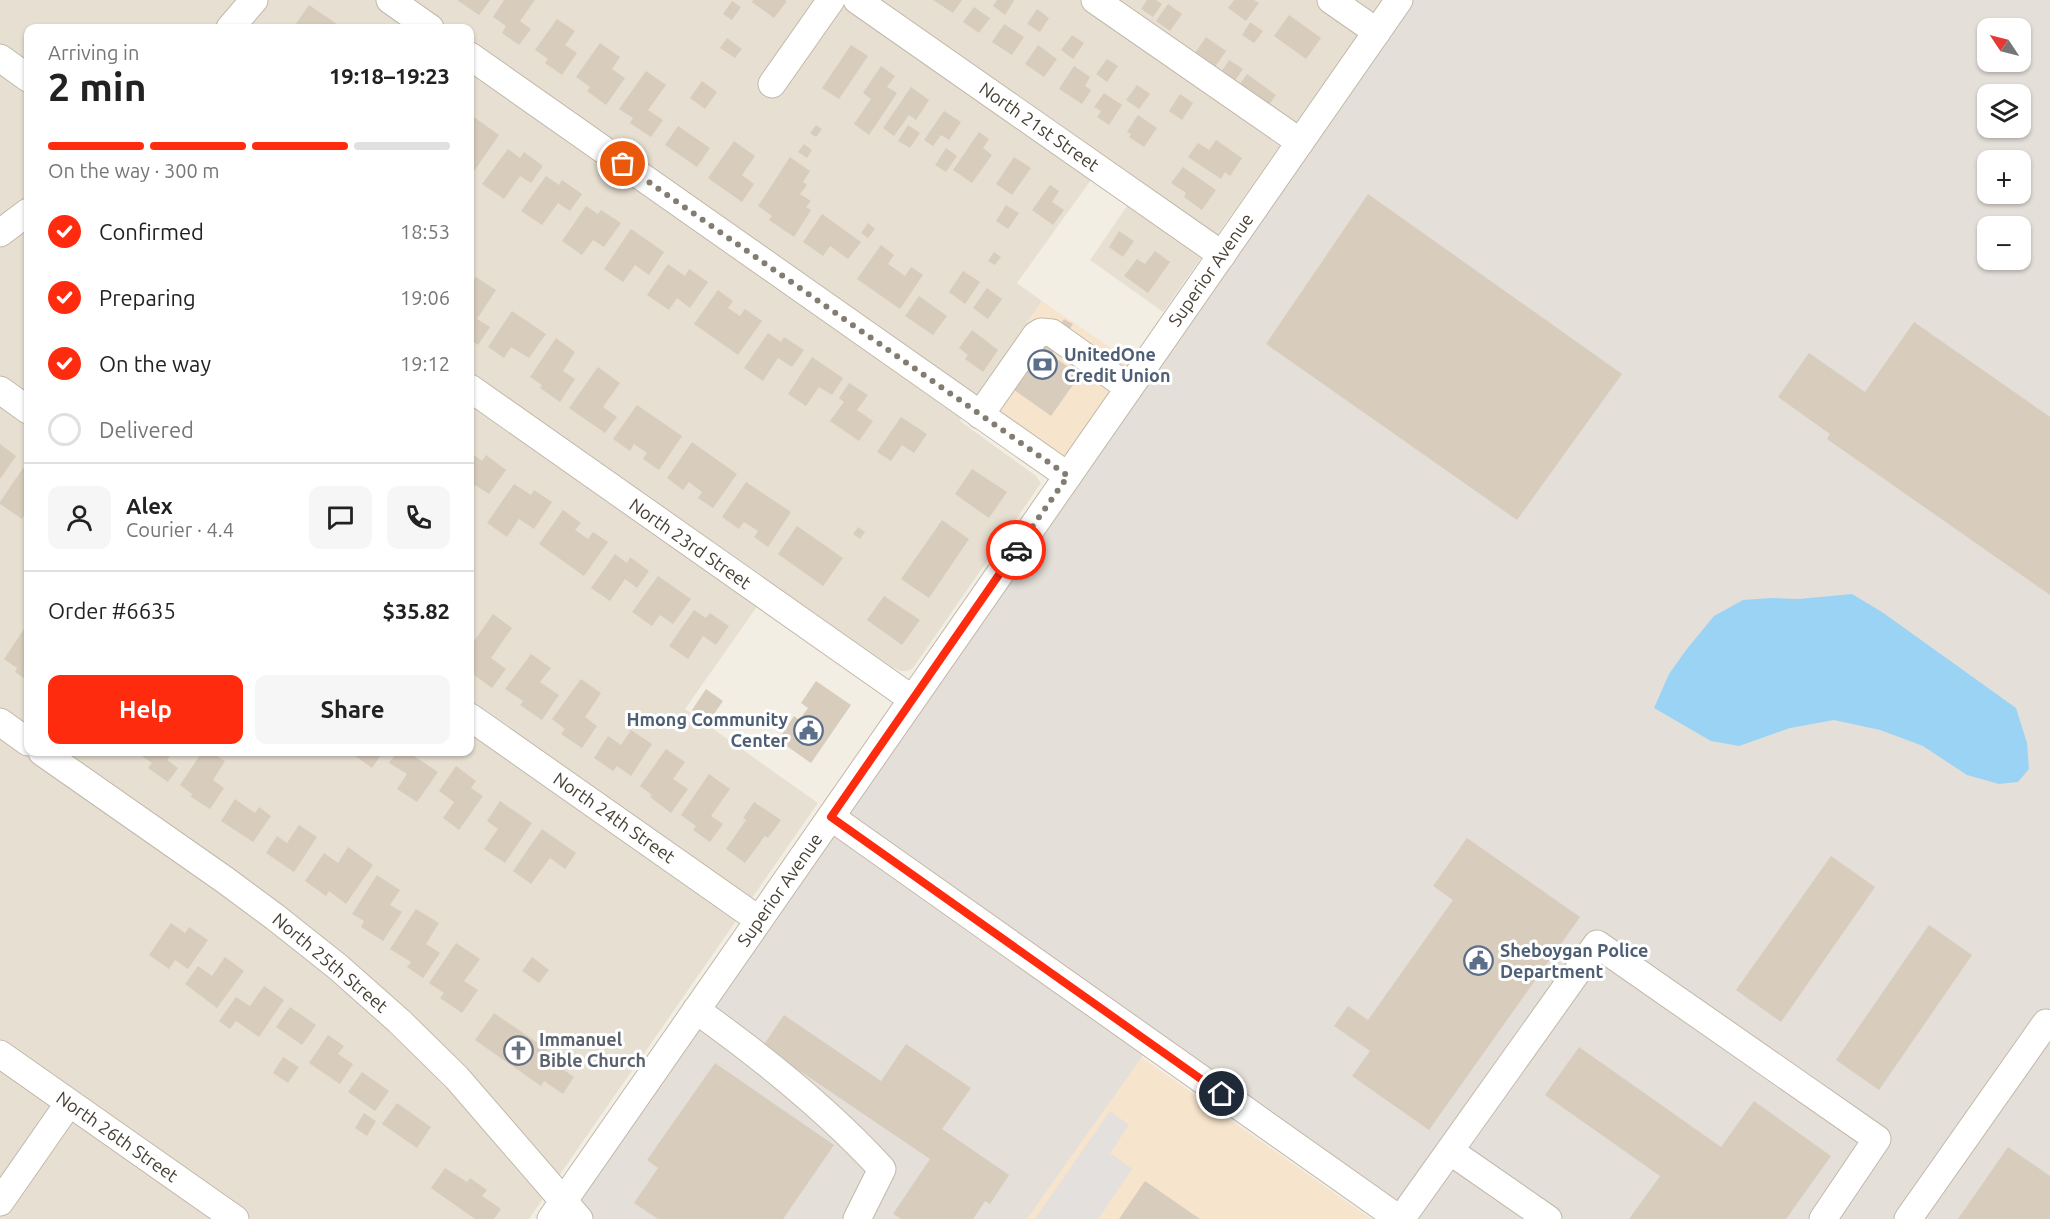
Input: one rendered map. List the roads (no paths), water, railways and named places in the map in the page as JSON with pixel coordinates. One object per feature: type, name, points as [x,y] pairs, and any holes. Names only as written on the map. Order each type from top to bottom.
[{"type":"street","points":[[233,24],[254,0]]},
{"type":"street","points":[[390,0],[424,24]]},
{"type":"street","points":[[772,84],[831,0]]},
{"type":"street","name":"North 21st Street","points":[[857,0],[1222,255]]},
{"type":"street","points":[[1095,0],[1300,142]]},
{"type":"street","points":[[1331,0],[1377,32]]},
{"type":"street","name":"Superior Avenue","points":[[564,1213],[696,1010],[1399,0]]},
{"type":"street","points":[[0,58],[24,75]]},
{"type":"street","points":[[474,59],[1068,476]]},
{"type":"street","points":[[0,233],[24,215]]},
{"type":"street","points":[[980,415],[1036,335],[1041,332],[1052,333],[1129,388]]},
{"type":"street","points":[[0,390],[24,407]]},
{"type":"street","name":"North 23rd Street","points":[[474,391],[912,699]]},
{"type":"street","name":"North 24th Street","points":[[474,720],[759,920]]},
{"type":"street","points":[[0,722],[24,739]]},
{"type":"street","name":"North 25th Street","points":[[48,756],[242,892],[338,967],[399,1021],[457,1078],[564,1213]]},
{"type":"street","points":[[831,817],[1400,1219],[1597,944],[1877,1139],[1823,1219]]},
{"type":"street","points":[[696,1010],[735,1038],[850,1133],[882,1168],[857,1219]]},
{"type":"street","points":[[1908,1219],[2046,1023],[2050,1026]]},
{"type":"street","name":"North 26th Street","points":[[0,1054],[235,1219]]},
{"type":"street","points":[[0,1203],[69,1103]]},
{"type":"street","points":[[1450,1151],[1548,1219]]},
{"type":"street","points":[[0,1213],[8,1219]]},
{"type":"water","points":[[1852,594],[1882,612],[2016,708],[2027,743],[2029,769],[2018,782],[1999,784],[1967,775],[1923,746],[1880,730],[1834,720],[1790,728],[1739,746],[1711,741],[1654,708],[1669,674],[1714,616],[1743,600],[1799,599]]},
{"type":"place","name":"UnitedOne Credit Union","points":[[1043,365]]},
{"type":"place","name":"Hmong Community Center","points":[[809,730]]},
{"type":"place","name":"Sheboygan Police Department","points":[[1479,961]]},
{"type":"place","name":"Immanuel Bible Church","points":[[518,1050]]}]
